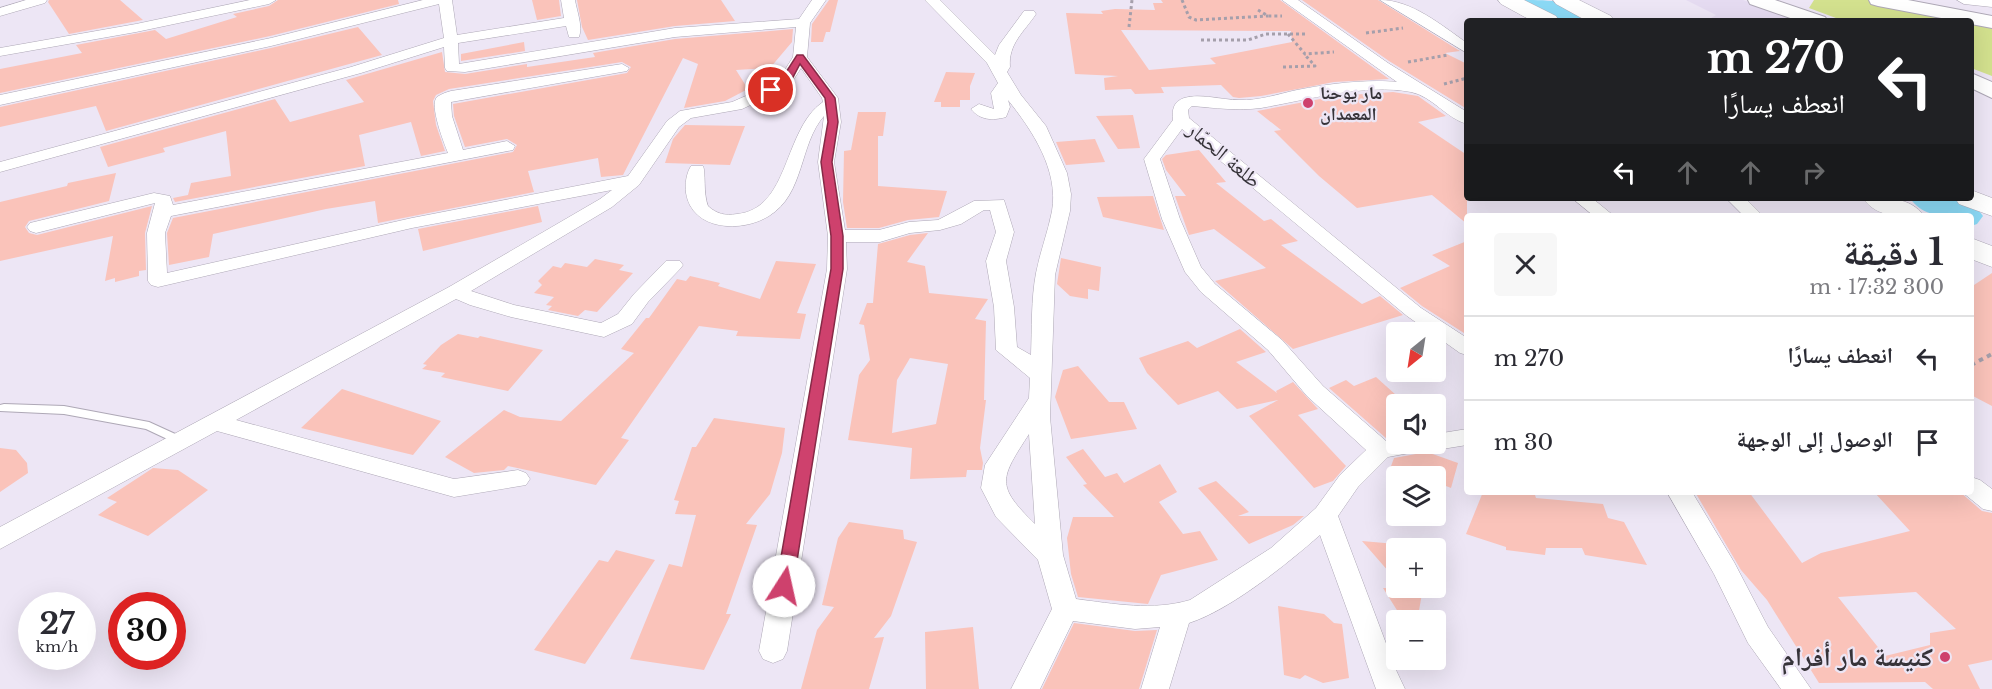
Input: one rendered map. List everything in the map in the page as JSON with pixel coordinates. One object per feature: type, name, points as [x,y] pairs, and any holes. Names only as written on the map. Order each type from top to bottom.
[{"type":"highway","points":[[1508,0],[1569,15]]},
{"type":"highway","points":[[1974,200],[1992,208]]},
{"type":"highway","points":[[1882,201],[1902,213]]},
{"type":"highway","points":[[1974,249],[1992,258]]},
{"type":"street","points":[[0,12],[40,0]]},
{"type":"street","points":[[0,52],[136,28],[268,0]]},
{"type":"street","points":[[0,100],[271,42],[439,0]]},
{"type":"street","points":[[445,0],[451,40],[452,68],[465,68],[575,49],[748,24],[803,23]]},
{"type":"street","points":[[568,0],[573,21],[575,49]]},
{"type":"street","points":[[0,539],[456,291],[606,203],[633,181],[673,124],[686,114],[736,106],[771,90],[787,79],[800,57],[803,23],[819,0]]},
{"type":"street","points":[[932,0],[993,61],[1014,97],[1038,126],[1058,173],[1062,194],[1061,211],[1045,275],[1040,388],[1041,457],[1050,555],[1066,609],[1025,689]]},
{"type":"street","points":[[1289,0],[1383,66],[1464,117]]},
{"type":"street","points":[[1387,0],[1429,23],[1462,51]]},
{"type":"street","points":[[1756,0],[1809,18]]},
{"type":"street","points":[[1878,0],[1971,18]]},
{"type":"street","points":[[1964,0],[1992,3]]},
{"type":"street","points":[[979,109],[985,114],[1000,114],[1002,107],[999,93],[1003,49],[1029,14]]},
{"type":"street","points":[[1974,19],[1992,22]]},
{"type":"street","points":[[0,167],[356,70],[451,40],[573,21]]},
{"type":"street","points":[[773,651],[837,269],[837,236],[826,162],[833,122],[830,98],[800,57]]},
{"type":"street","points":[[457,156],[444,116],[443,100],[451,96],[622,69]]},
{"type":"street","points":[[1974,81],[1992,91]]},
{"type":"street","name":"طلعة الحمّار","points":[[1420,88],[1383,85],[1299,94],[1241,105],[1190,101],[1183,104],[1180,110],[1181,120],[1414,312],[1464,346]]},
{"type":"street","points":[[697,170],[695,197],[701,211],[722,221],[746,221],[783,194],[814,117],[831,104]]},
{"type":"street","points":[[1181,120],[1152,159],[1171,219],[1192,268],[1208,288],[1275,345],[1315,391],[1381,450]]},
{"type":"street","points":[[163,212],[507,146]]},
{"type":"street","points":[[36,227],[154,198],[164,200],[163,212],[156,233],[158,280],[412,223],[633,181]]},
{"type":"street","points":[[1585,201],[1601,213]]},
{"type":"street","points":[[1738,201],[1751,213]]},
{"type":"street","points":[[837,236],[880,236],[909,228],[940,225],[955,220],[980,205],[998,204],[1005,232],[996,261],[1004,308],[1007,350],[1026,362],[1040,388]]},
{"type":"street","points":[[456,291],[477,301],[512,311],[604,330],[625,319],[641,298],[673,265]]},
{"type":"street","points":[[1040,388],[997,465],[993,488],[1005,510],[1050,555]]},
{"type":"street","points":[[217,423],[454,488],[518,479]]},
{"type":"street","points":[[1446,440],[1464,437]]},
{"type":"street","points":[[1066,609],[1135,618],[1178,615],[1198,609],[1280,555],[1325,515],[1350,481],[1381,450],[1386,449]]},
{"type":"street","points":[[1974,488],[1992,502]]},
{"type":"street","points":[[1681,495],[1725,568],[1758,635],[1797,689]]},
{"type":"street","points":[[1325,515],[1383,674],[1391,689]]},
{"type":"street","points":[[1155,689],[1178,615]]},
{"type":"lane","points":[[4,408],[64,410],[148,426],[180,441]]},
{"type":"path","points":[[1130,27],[1132,0]]},
{"type":"path","points":[[1182,0],[1189,17],[1196,20],[1268,16]]},
{"type":"path","points":[[1201,40],[1248,40],[1266,34],[1339,35],[1429,23]]},
{"type":"path","points":[[1283,67],[1315,66],[1287,34]]},
{"type":"path","points":[[1305,54],[1360,50]]},
{"type":"path","points":[[1383,66],[1462,51]]},
{"type":"path","points":[[1974,363],[1992,354]]},
{"type":"shaded area","points":[[1686,0],[1743,0],[1794,18],[1711,18],[1716,15]]},
{"type":"green space","points":[[1814,0],[1869,0],[1958,18],[1836,18],[1809,8]]},
{"type":"green space","points":[[1974,21],[1992,25],[1992,76],[1974,69]]},
{"type":"building","points":[[49,0],[120,0],[143,20],[69,34],[48,2]]},
{"type":"building","points":[[278,0],[398,0],[399,4],[270,36],[0,93],[0,69],[82,53],[76,45],[155,30],[166,39],[237,17],[233,14],[269,6]]},
{"type":"building","points":[[532,0],[559,0],[561,16],[537,20]]},
{"type":"building","points":[[577,0],[721,0],[735,21],[675,26],[588,40],[582,27]]},
{"type":"building","points":[[829,0],[838,0],[830,32],[826,32],[823,42],[811,42],[812,24]]},
{"type":"building","points":[[1161,0],[1280,0],[1389,79],[1334,82],[1239,98],[1233,97],[1221,85],[1161,87],[1164,93],[1135,94],[1131,89],[1105,90],[1104,78],[1118,76],[1075,74],[1066,13],[1103,14],[1101,11],[1115,9],[1155,10],[1153,3],[1163,3]],"holes":[[[1121,30],[1291,31],[1292,42],[1210,58],[1216,64],[1149,70]]]},
{"type":"building","points":[[1302,0],[1378,0],[1460,51],[1445,53],[1464,62],[1464,107],[1389,61]]},
{"type":"building","points":[[358,27],[382,55],[106,131],[96,106],[0,127],[0,107]]},
{"type":"building","points":[[793,29],[792,42],[770,68],[736,70],[748,89],[725,101],[684,108],[698,64],[683,58],[623,175],[601,177],[598,158],[528,171],[534,192],[378,223],[375,201],[326,209],[213,234],[209,257],[169,265],[167,233],[173,218],[513,152],[517,145],[507,139],[465,147],[454,116],[453,104],[627,73],[631,67],[622,62],[449,89],[436,95],[433,101],[436,125],[445,151],[421,156],[411,122],[359,135],[365,166],[175,202],[173,198],[188,195],[191,183],[231,176],[226,131],[163,148],[165,152],[108,167],[100,147],[275,99],[290,122],[364,102],[346,80],[442,52],[445,72],[465,74],[527,64],[527,67],[595,57],[593,53],[675,39]]},
{"type":"building","points":[[524,42],[525,51],[461,61],[461,54]]},
{"type":"building","points":[[946,72],[975,73],[970,86],[970,100],[960,100],[960,107],[941,107],[941,102],[934,102]]},
{"type":"building","points":[[1393,92],[1418,96],[1446,116],[1418,122],[1464,153],[1464,201],[1467,201],[1467,213],[1464,213],[1464,222],[1432,195],[1357,208],[1319,176],[1274,131],[1281,130],[1257,111],[1336,96]]},
{"type":"building","points":[[858,112],[886,112],[883,136],[878,136],[878,186],[947,191],[939,217],[908,220],[879,228],[847,228],[843,202],[844,151],[851,150]]},
{"type":"building","points":[[1133,115],[1140,148],[1118,149],[1096,116]]},
{"type":"building","points":[[685,125],[745,126],[730,165],[665,163],[673,139]]},
{"type":"building","points":[[1095,139],[1105,162],[1066,165],[1056,142]]},
{"type":"building","points":[[1199,150],[1226,182],[1216,183],[1264,221],[1271,219],[1298,241],[1281,245],[1362,304],[1380,296],[1403,315],[1293,349],[1215,281],[1266,268],[1214,229],[1189,235],[1175,196],[1186,196],[1166,170],[1162,159],[1166,155]]},
{"type":"building","points":[[116,173],[109,201],[29,221],[25,227],[29,233],[37,235],[152,206],[145,233],[146,270],[139,271],[139,276],[115,282],[115,278],[105,281],[113,236],[0,261],[0,202],[67,186],[68,183]]},
{"type":"building","points":[[1153,196],[1164,230],[1103,217],[1097,197]]},
{"type":"building","points":[[538,206],[542,222],[423,251],[418,229]]},
{"type":"building","points":[[928,233],[907,262],[925,266],[929,293],[988,299],[975,319],[986,321],[984,400],[986,400],[980,448],[983,463],[982,470],[967,470],[966,477],[910,479],[912,448],[848,440],[859,375],[870,360],[864,325],[859,324],[867,303],[873,303],[878,244],[910,235]],"holes":[[[910,358],[948,364],[936,424],[892,433],[897,380]]]},
{"type":"building","points":[[1464,242],[1464,333],[1422,306],[1400,288],[1450,266],[1432,255]]},
{"type":"building","points":[[1061,258],[1101,267],[1099,291],[1088,289],[1088,299],[1070,296],[1057,284]]},
{"type":"building","points":[[595,259],[624,265],[619,270],[633,273],[597,312],[585,310],[578,316],[548,310],[552,306],[546,305],[554,297],[534,293],[542,285],[538,281],[553,266],[561,268],[565,263],[587,267]]},
{"type":"building","points":[[776,261],[816,264],[797,313],[806,314],[800,339],[736,336],[738,331],[699,326],[621,438],[629,440],[596,485],[508,466],[504,470],[474,473],[445,457],[504,410],[520,417],[561,421],[634,353],[621,349],[646,318],[649,318],[677,279],[686,281],[690,276],[720,283],[718,286],[760,299]]},
{"type":"building","points":[[1992,273],[1992,406],[1974,397],[1974,285]]},
{"type":"building","points":[[1240,329],[1266,352],[1236,362],[1277,393],[1276,391],[1293,382],[1318,409],[1298,415],[1346,466],[1333,481],[1314,488],[1249,416],[1278,400],[1237,409],[1218,391],[1178,405],[1147,373],[1139,358],[1188,341],[1197,348]]},
{"type":"building","points":[[458,334],[478,338],[480,336],[543,350],[508,391],[441,377],[445,373],[422,369],[427,365],[423,364],[441,345]]},
{"type":"building","points":[[1078,366],[1109,402],[1124,402],[1137,429],[1071,439],[1055,397],[1063,370]]},
{"type":"building","points":[[1376,377],[1395,394],[1386,394],[1386,438],[1329,388],[1346,380],[1354,386]]},
{"type":"building","points":[[342,389],[441,421],[413,455],[301,428]]},
{"type":"building","points":[[714,418],[785,428],[782,453],[770,494],[746,524],[757,525],[726,614],[731,614],[704,670],[630,659],[669,564],[682,567],[696,515],[675,514],[679,501],[674,500],[692,447],[696,447]]},
{"type":"building","points":[[0,448],[16,450],[27,463],[28,473],[0,492]]},
{"type":"building","points":[[1083,449],[1105,477],[1117,473],[1124,483],[1160,464],[1177,492],[1159,502],[1183,534],[1200,531],[1218,560],[1161,575],[1148,604],[1078,597],[1071,574],[1067,538],[1073,517],[1114,517],[1083,485],[1087,484],[1066,457]]},
{"type":"building","points":[[1433,454],[1458,463],[1451,488],[1446,486],[1446,466],[1391,466],[1394,458]]},
{"type":"building","points":[[153,468],[178,470],[208,490],[148,536],[98,515],[117,502],[107,498]]},
{"type":"building","points":[[1216,481],[1249,512],[1238,516],[1304,516],[1293,525],[1249,544],[1198,488]]},
{"type":"building","points":[[1482,495],[1535,495],[1536,498],[1603,504],[1608,518],[1624,522],[1647,565],[1585,555],[1582,548],[1546,548],[1545,555],[1506,550],[1506,547],[1466,534]]},
{"type":"building","points":[[1697,495],[1751,495],[1802,563],[1821,553],[1910,531],[1877,495],[1963,495],[1982,511],[1992,513],[1992,660],[1968,665],[1980,689],[1933,689],[1925,682],[1819,683],[1767,600],[1741,570]],"holes":[[[1916,592],[1956,629],[1930,633],[1930,645],[1885,656],[1838,597]]]},
{"type":"building","points":[[849,522],[903,530],[904,539],[917,542],[891,616],[874,638],[884,637],[869,689],[801,689],[817,630],[834,607],[822,605],[838,538]]},
{"type":"building","points":[[1362,541],[1386,543],[1386,569]]},
{"type":"building","points":[[616,550],[655,560],[585,664],[534,650],[599,560],[608,562]]},
{"type":"building","points":[[1389,598],[1421,598],[1419,610],[1397,610]]},
{"type":"building","points":[[1278,606],[1324,614],[1334,623],[1342,624],[1349,678],[1323,683],[1305,675],[1300,679],[1284,675]]},
{"type":"building","points":[[1074,623],[1135,631],[1157,630],[1139,689],[1042,689]]},
{"type":"building","points":[[973,627],[979,689],[926,689],[925,632]]},
{"type":"waterway","points":[[1538,0],[1573,18]]},
{"type":"waterway","points":[[1934,201],[1958,213]]},
{"type":"place","name":"مار يوحنا المعمدان","points":[[1308,103]]},
{"type":"place","name":"كنيسة مار أفرام","points":[[1945,657]]},
{"type":"route","points":[[771,90],[787,79],[800,57],[830,98],[833,122],[826,162],[837,236],[837,269],[784,586]]}]
